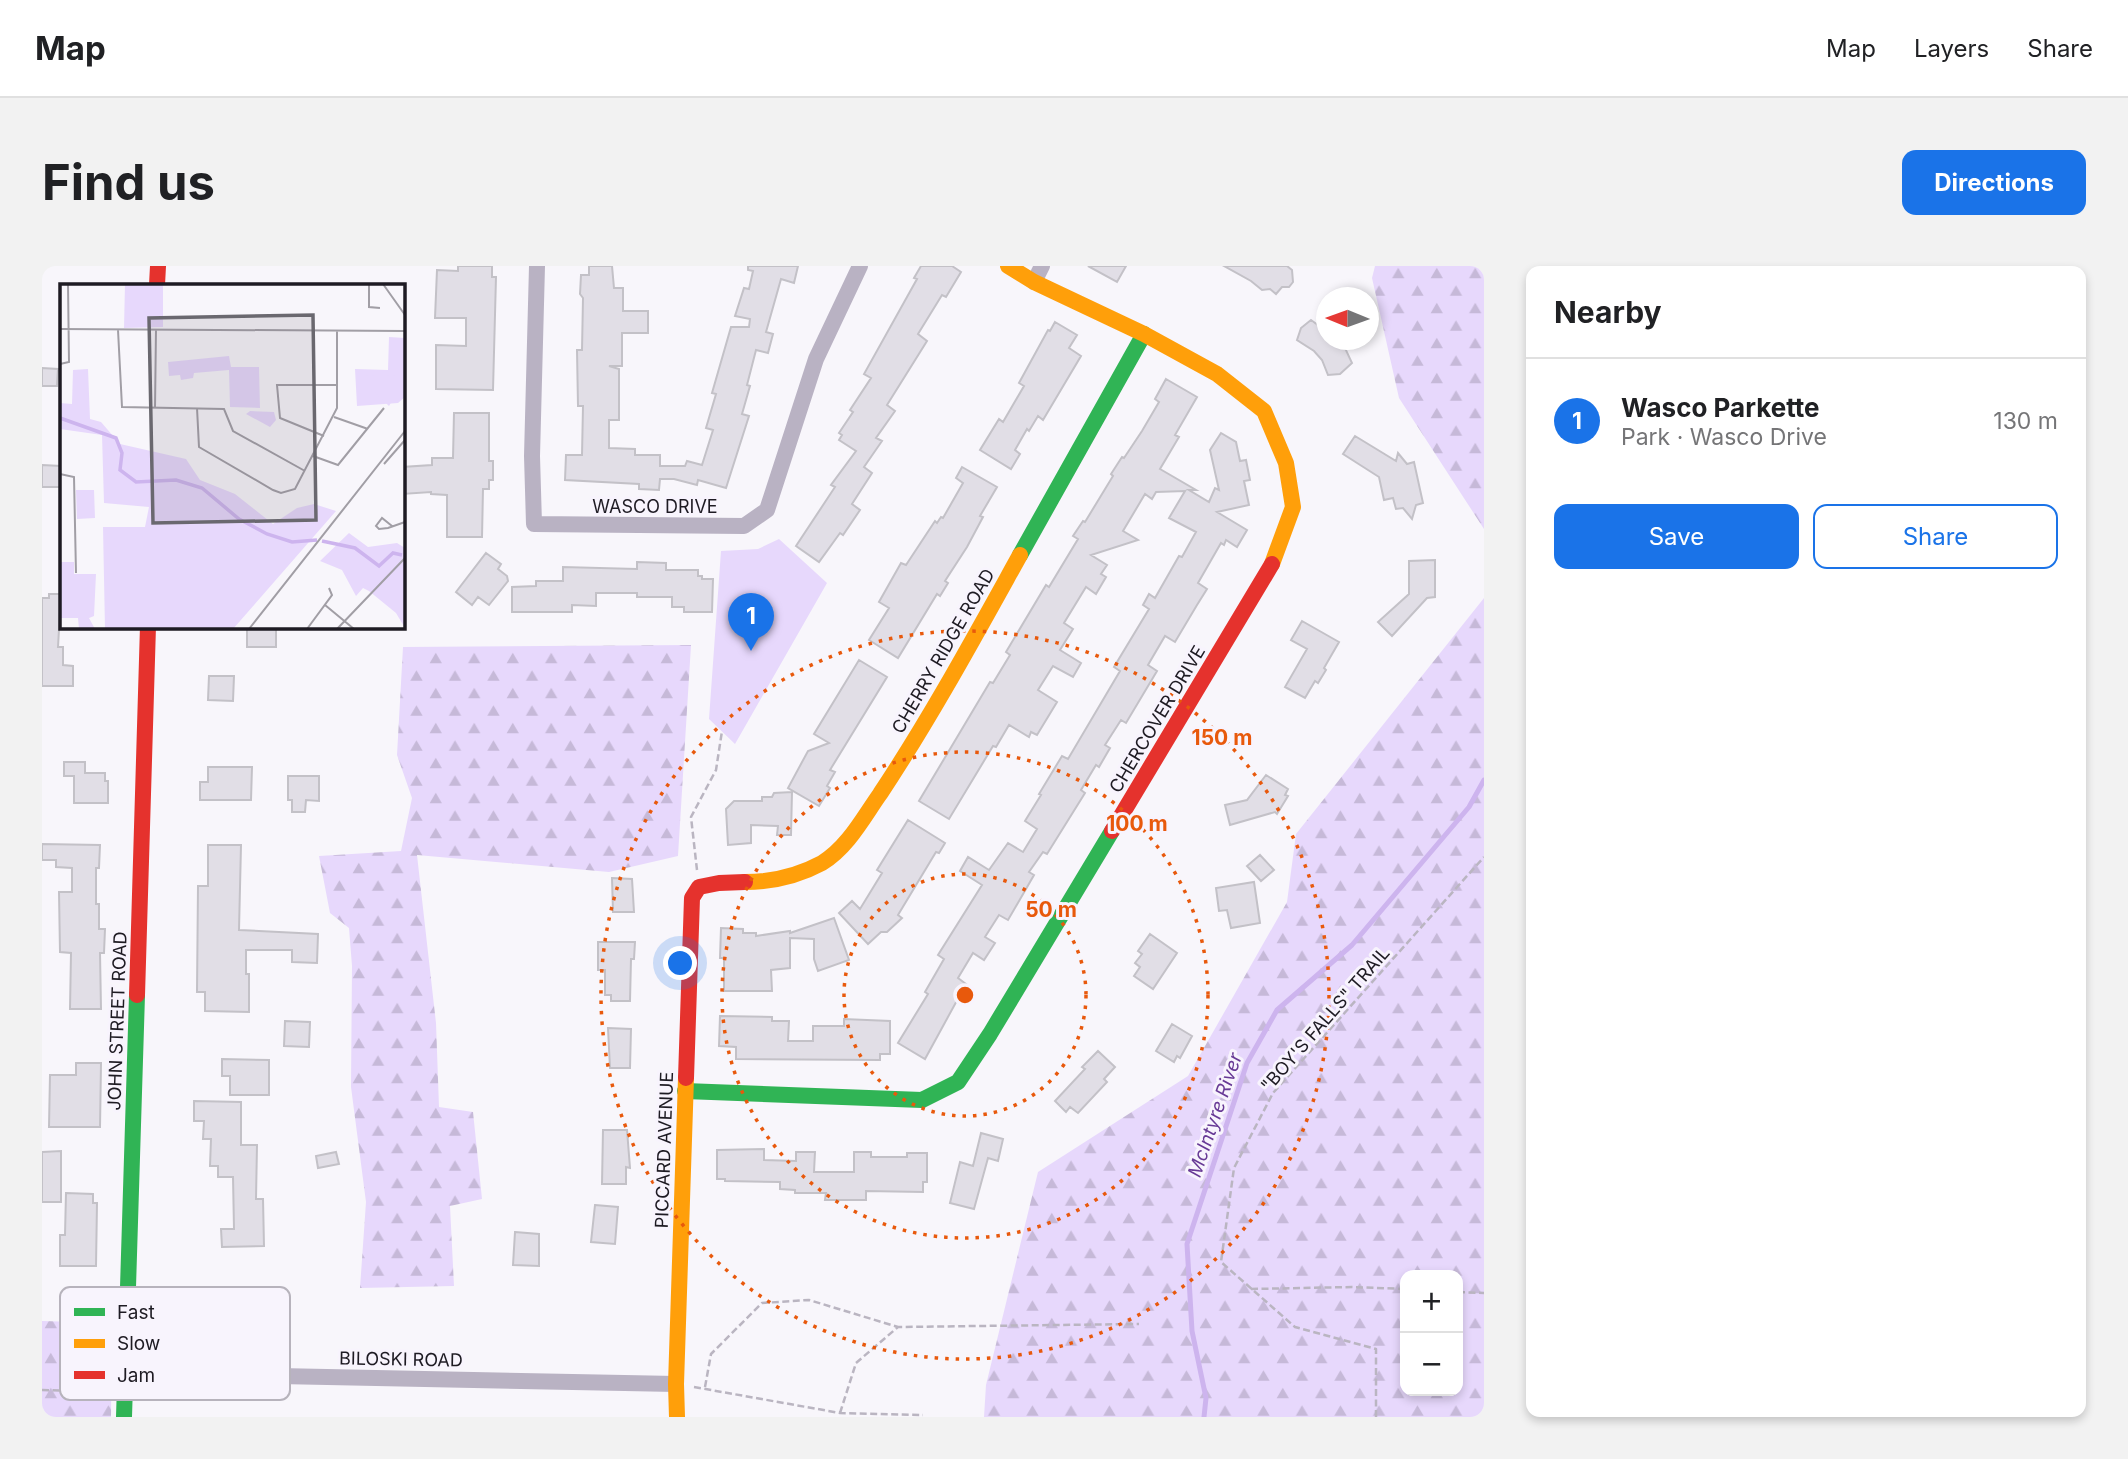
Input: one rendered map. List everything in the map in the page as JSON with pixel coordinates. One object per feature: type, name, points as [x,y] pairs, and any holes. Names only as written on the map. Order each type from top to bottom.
[{"type":"street","points":[[158,266],[158,284]]},
{"type":"street","name":"WASCO DRIVE","points":[[537,266],[532,456],[534,524],[744,526],[767,510],[816,359],[860,266]]},
{"type":"street","name":"CHERCOVER DRIVE","points":[[685,1091],[922,1100],[958,1082],[990,1034],[1270,569],[1293,506],[1286,463],[1264,411],[1217,374],[1144,334],[1034,282],[1008,266]]},
{"type":"street","points":[[1034,282],[1042,266]]},
{"type":"street","name":"CHERRY RIDGE ROAD","points":[[698,887],[719,883],[770,882],[797,874],[823,862],[847,842],[916,740],[1144,334]]},
{"type":"street","name":"JOHN STREET ROAD","points":[[129,1287],[148,628]]},
{"type":"street","name":"PICCARD AVENUE","points":[[677,1417],[692,898],[698,887]]},
{"type":"street","name":"BILOSKI ROAD","points":[[290,1376],[676,1384]]},
{"type":"path","points":[[698,887],[691,817],[716,771],[722,731]]},
{"type":"path","name":"\"BOY'S FALLS\" TRAIL","points":[[1376,1417],[1376,1349],[1295,1327],[1221,1262],[1234,1168],[1273,1093],[1484,857]]},
{"type":"path","points":[[1251,1289],[1352,1287],[1400,1290]]},
{"type":"path","points":[[1463,1292],[1484,1293]]},
{"type":"path","points":[[705,1388],[711,1354],[762,1303],[809,1300],[898,1327],[1139,1324]]},
{"type":"path","points":[[839,1413],[856,1363],[898,1327]]},
{"type":"path","points":[[676,1384],[839,1413],[923,1415]]},
{"type":"path","points":[[42,1390],[60,1391]]},
{"type":"green space","points":[[1375,266],[1484,266],[1484,529],[1399,398],[1379,309],[1379,287],[1374,287],[1372,278]]},
{"type":"green space","points":[[779,539],[827,583],[735,744],[709,719],[721,551],[758,549]]},
{"type":"green space","points":[[1484,598],[1484,1417],[984,1417],[986,1385],[1038,1172],[1188,1076],[1287,902],[1296,834]]},
{"type":"green space","points":[[691,645],[678,856],[609,872],[417,855],[436,1023],[439,1107],[473,1112],[482,1199],[450,1206],[454,1286],[360,1288],[366,1202],[351,1087],[352,966],[349,928],[330,913],[319,856],[401,851],[412,798],[397,755],[403,647]]},
{"type":"green space","points":[[42,1321],[60,1322],[60,1400],[111,1400],[111,1417],[42,1417]]},
{"type":"building","points":[[458,266],[492,266],[492,277],[496,277],[493,390],[436,389],[436,345],[466,346],[466,318],[435,318],[437,270],[458,271]]},
{"type":"building","points":[[589,266],[612,266],[614,288],[623,288],[623,311],[648,311],[648,333],[622,333],[622,366],[609,366],[619,369],[619,420],[609,420],[609,448],[635,449],[635,455],[660,455],[660,466],[685,466],[687,461],[702,465],[713,430],[706,428],[716,394],[712,393],[731,327],[749,327],[750,319],[735,316],[744,288],[749,289],[753,271],[748,270],[748,266],[798,266],[794,283],[781,279],[766,332],[773,334],[768,353],[756,350],[742,414],[749,416],[726,488],[698,480],[697,485],[674,479],[660,479],[659,490],[639,489],[639,484],[565,480],[566,455],[582,455],[583,406],[578,406],[577,350],[582,350],[581,275],[589,275]]},
{"type":"building","points":[[921,266],[952,266],[961,272],[946,297],[942,295],[918,334],[927,341],[887,405],[895,411],[876,438],[882,441],[864,467],[872,473],[852,504],[860,510],[843,535],[840,533],[819,562],[796,546],[835,487],[831,485],[856,451],[839,440],[842,435],[839,433],[871,378],[864,374],[917,279],[914,278]]},
{"type":"building","points":[[1088,266],[1126,266],[1117,282]]},
{"type":"building","points":[[1224,266],[1287,266],[1292,270],[1293,282],[1289,287],[1282,287],[1276,294],[1270,289],[1262,290]]},
{"type":"building","points":[[1311,320],[1316,324],[1316,350],[1346,350],[1352,363],[1340,374],[1328,375],[1322,360],[1297,340],[1301,328]]},
{"type":"building","points":[[1055,322],[1077,335],[1069,348],[1081,356],[1043,420],[1038,416],[1029,431],[1027,429],[1015,450],[1020,454],[1011,469],[980,450],[999,419],[1003,422],[1024,386],[1019,383]]},
{"type":"building","points":[[42,368],[58,369],[57,386],[42,386]]},
{"type":"building","points":[[1166,379],[1197,397],[1175,435],[1179,437],[1160,469],[1196,490],[1189,490],[1209,502],[1215,488],[1219,490],[1210,450],[1221,433],[1236,442],[1240,461],[1246,460],[1250,480],[1244,481],[1249,505],[1217,512],[1247,530],[1237,547],[1226,540],[1224,545],[1221,543],[1198,583],[1207,589],[1175,642],[1165,636],[1148,665],[1157,671],[1126,723],[1121,720],[1105,745],[1110,748],[1081,790],[1085,793],[1047,854],[1043,852],[1029,872],[1034,875],[1008,920],[999,915],[985,937],[995,943],[984,960],[973,953],[958,978],[966,984],[925,1059],[898,1043],[928,994],[925,992],[944,959],[938,955],[982,885],[960,871],[968,857],[989,870],[1008,843],[1023,852],[1037,829],[1025,821],[1041,795],[1039,794],[1062,756],[1068,759],[1120,671],[1114,667],[1149,609],[1143,605],[1149,594],[1155,598],[1196,532],[1169,518],[1185,491],[1156,492],[1152,499],[1145,494],[1123,531],[1138,540],[1091,555],[1107,565],[1101,574],[1106,577],[1096,594],[1086,587],[1064,623],[1073,629],[1060,650],[1081,663],[1073,677],[1053,666],[1038,690],[1057,702],[1037,735],[1031,732],[1029,737],[1009,725],[996,747],[993,746],[949,819],[919,801],[990,682],[993,683],[1010,655],[1006,652],[1046,585],[1049,587],[1078,539],[1073,536],[1083,521],[1085,522],[1113,476],[1111,474],[1159,402],[1155,399]]},
{"type":"building","points":[[454,413],[489,413],[489,461],[493,461],[493,480],[489,480],[489,489],[483,489],[482,537],[447,537],[447,495],[431,492],[404,494],[404,467],[432,465],[432,458],[453,458]]},
{"type":"building","points":[[1355,436],[1396,461],[1398,453],[1407,464],[1414,462],[1423,503],[1416,505],[1412,519],[1403,508],[1396,509],[1393,498],[1384,500],[1379,477],[1343,454]]},
{"type":"building","points":[[42,465],[60,466],[60,487],[42,487]]},
{"type":"building","points":[[962,467],[997,487],[980,516],[983,517],[967,547],[945,581],[948,583],[940,596],[937,594],[898,658],[869,640],[889,608],[879,602],[901,563],[906,565],[935,521],[937,523],[943,518],[963,483],[956,478]]},
{"type":"building","points":[[486,553],[501,564],[498,569],[507,576],[508,581],[489,605],[478,597],[472,605],[456,592]]},
{"type":"building","points":[[1435,560],[1435,597],[1427,598],[1392,636],[1378,622],[1409,594],[1409,561]]},
{"type":"building","points":[[637,562],[666,563],[666,570],[698,570],[698,576],[702,576],[702,579],[713,579],[712,612],[684,612],[684,607],[672,607],[672,597],[637,597],[637,593],[596,593],[596,606],[572,605],[572,612],[512,612],[512,587],[536,586],[536,581],[563,581],[563,567],[637,569]]},
{"type":"building","points":[[49,594],[60,594],[58,647],[63,647],[63,665],[73,666],[73,686],[42,686],[42,598],[49,598]]},
{"type":"building","points":[[1302,621],[1339,642],[1324,668],[1326,670],[1318,683],[1315,681],[1305,698],[1285,687],[1307,649],[1291,640]]},
{"type":"building","points":[[247,628],[276,629],[276,647],[247,647]]},
{"type":"building","points":[[859,660],[887,677],[830,770],[835,772],[827,786],[830,788],[819,806],[788,788],[808,751],[829,743],[814,734]]},
{"type":"building","points":[[209,676],[234,676],[233,701],[208,700]]},
{"type":"building","points":[[64,762],[85,762],[85,773],[105,773],[105,781],[108,781],[108,803],[74,803],[74,776],[64,776]]},
{"type":"building","points":[[208,767],[252,767],[251,800],[200,800],[200,782],[208,782]]},
{"type":"building","points":[[1266,775],[1288,789],[1285,795],[1288,796],[1277,814],[1275,812],[1230,825],[1225,805],[1247,800]]},
{"type":"building","points":[[288,776],[319,776],[319,801],[306,800],[305,812],[292,812],[292,800],[288,800]]},
{"type":"building","points":[[792,792],[791,835],[777,835],[778,826],[751,825],[751,843],[728,845],[726,809],[734,801],[762,801],[762,797],[772,797],[774,793]]},
{"type":"building","points":[[908,820],[945,843],[939,853],[936,852],[898,915],[902,918],[868,944],[839,913],[852,901],[860,909],[882,873],[877,870]]},
{"type":"building","points":[[42,844],[100,845],[99,868],[96,868],[96,904],[99,904],[99,929],[105,929],[104,953],[100,953],[101,1009],[70,1009],[71,953],[60,952],[59,892],[72,892],[72,868],[56,867],[56,860],[42,860]]},
{"type":"building","points":[[208,845],[241,845],[239,930],[318,934],[317,963],[292,962],[292,950],[246,950],[249,1012],[205,1011],[205,992],[197,992],[198,886],[208,886]]},
{"type":"building","points":[[1260,855],[1274,870],[1261,881],[1247,866]]},
{"type":"building","points":[[612,878],[632,879],[634,912],[613,912]]},
{"type":"building","points":[[1254,882],[1260,923],[1231,928],[1227,910],[1219,911],[1216,888]]},
{"type":"building","points":[[834,918],[849,960],[818,971],[814,959],[814,939],[790,938],[790,968],[771,970],[772,991],[724,991],[724,958],[720,958],[721,928],[743,929],[743,933],[756,933],[756,936],[790,933]]},
{"type":"building","points":[[1150,934],[1177,953],[1153,989],[1134,976],[1140,967],[1135,963],[1142,954],[1138,951]]},
{"type":"building","points":[[598,942],[635,942],[634,959],[631,959],[630,1001],[611,1001],[611,995],[605,995],[605,970],[598,970]]},
{"type":"building","points":[[720,1016],[772,1017],[772,1021],[789,1021],[788,1041],[813,1041],[813,1026],[844,1026],[844,1019],[890,1021],[890,1054],[880,1054],[880,1060],[736,1059],[736,1047],[719,1046]]},
{"type":"building","points":[[285,1021],[310,1022],[309,1047],[284,1046]]},
{"type":"building","points":[[1172,1024],[1192,1036],[1180,1058],[1177,1056],[1174,1062],[1156,1051]]},
{"type":"building","points":[[608,1028],[631,1029],[630,1068],[610,1068]]},
{"type":"building","points":[[1098,1051],[1115,1067],[1104,1079],[1107,1082],[1078,1113],[1070,1107],[1066,1112],[1055,1101]]},
{"type":"building","points":[[222,1059],[269,1060],[269,1095],[230,1095],[230,1076],[222,1076]]},
{"type":"building","points":[[76,1063],[101,1063],[100,1127],[49,1127],[50,1075],[76,1075]]},
{"type":"building","points":[[194,1101],[241,1102],[241,1145],[257,1145],[256,1199],[263,1199],[264,1246],[222,1247],[221,1229],[234,1229],[233,1177],[218,1177],[218,1166],[210,1166],[211,1139],[203,1139],[204,1121],[194,1121]]},
{"type":"building","points":[[603,1130],[627,1130],[630,1168],[626,1167],[626,1184],[602,1184]]},
{"type":"building","points":[[981,1133],[1003,1139],[998,1161],[988,1158],[974,1209],[950,1203],[960,1162],[973,1166]]},
{"type":"building","points":[[764,1149],[764,1160],[796,1161],[796,1152],[815,1152],[814,1172],[854,1172],[854,1152],[871,1152],[871,1157],[907,1157],[907,1153],[927,1153],[927,1182],[923,1182],[923,1192],[866,1191],[866,1200],[825,1200],[826,1193],[795,1193],[795,1190],[780,1189],[780,1182],[717,1179],[717,1150]]},
{"type":"building","points":[[61,1151],[61,1202],[42,1202],[42,1152]]},
{"type":"building","points":[[336,1152],[339,1164],[318,1168],[316,1156]]},
{"type":"building","points":[[66,1193],[93,1194],[93,1203],[97,1203],[96,1266],[60,1266],[60,1235],[65,1235]]},
{"type":"building","points":[[595,1205],[618,1207],[615,1244],[591,1242]]},
{"type":"building","points":[[515,1232],[539,1234],[539,1266],[513,1265]]},
{"type":"waterway","name":"McIntyre River","points":[[1204,1417],[1206,1398],[1192,1331],[1187,1244],[1247,1063],[1277,1010],[1352,945],[1469,807],[1484,780]]},
{"type":"traffic: fast","points":[[1020,555],[1144,334]]},
{"type":"traffic: fast","points":[[685,1091],[922,1100],[958,1082],[990,1034],[1112,831]]},
{"type":"traffic: fast","points":[[128,1287],[137,995]]},
{"type":"traffic: fast","points":[[124,1417],[125,1400]]},
{"type":"traffic: slow","points":[[1008,266],[1034,282],[1144,334],[1217,374],[1264,411],[1286,463],[1293,507],[1272,564]]},
{"type":"traffic: slow","points":[[745,882],[794,875],[822,863],[840,849],[861,822],[917,736],[1020,555]]},
{"type":"traffic: slow","points":[[677,1417],[686,1078]]},
{"type":"traffic: jam","points":[[157,284],[158,266]]},
{"type":"traffic: jam","points":[[1112,831],[1272,564]]},
{"type":"traffic: jam","points":[[137,995],[148,628]]},
{"type":"traffic: jam","points":[[686,1078],[692,898],[699,887],[745,882]]},
{"type":"place","name":"Wasco Parkette","points":[[751,651]]}]
